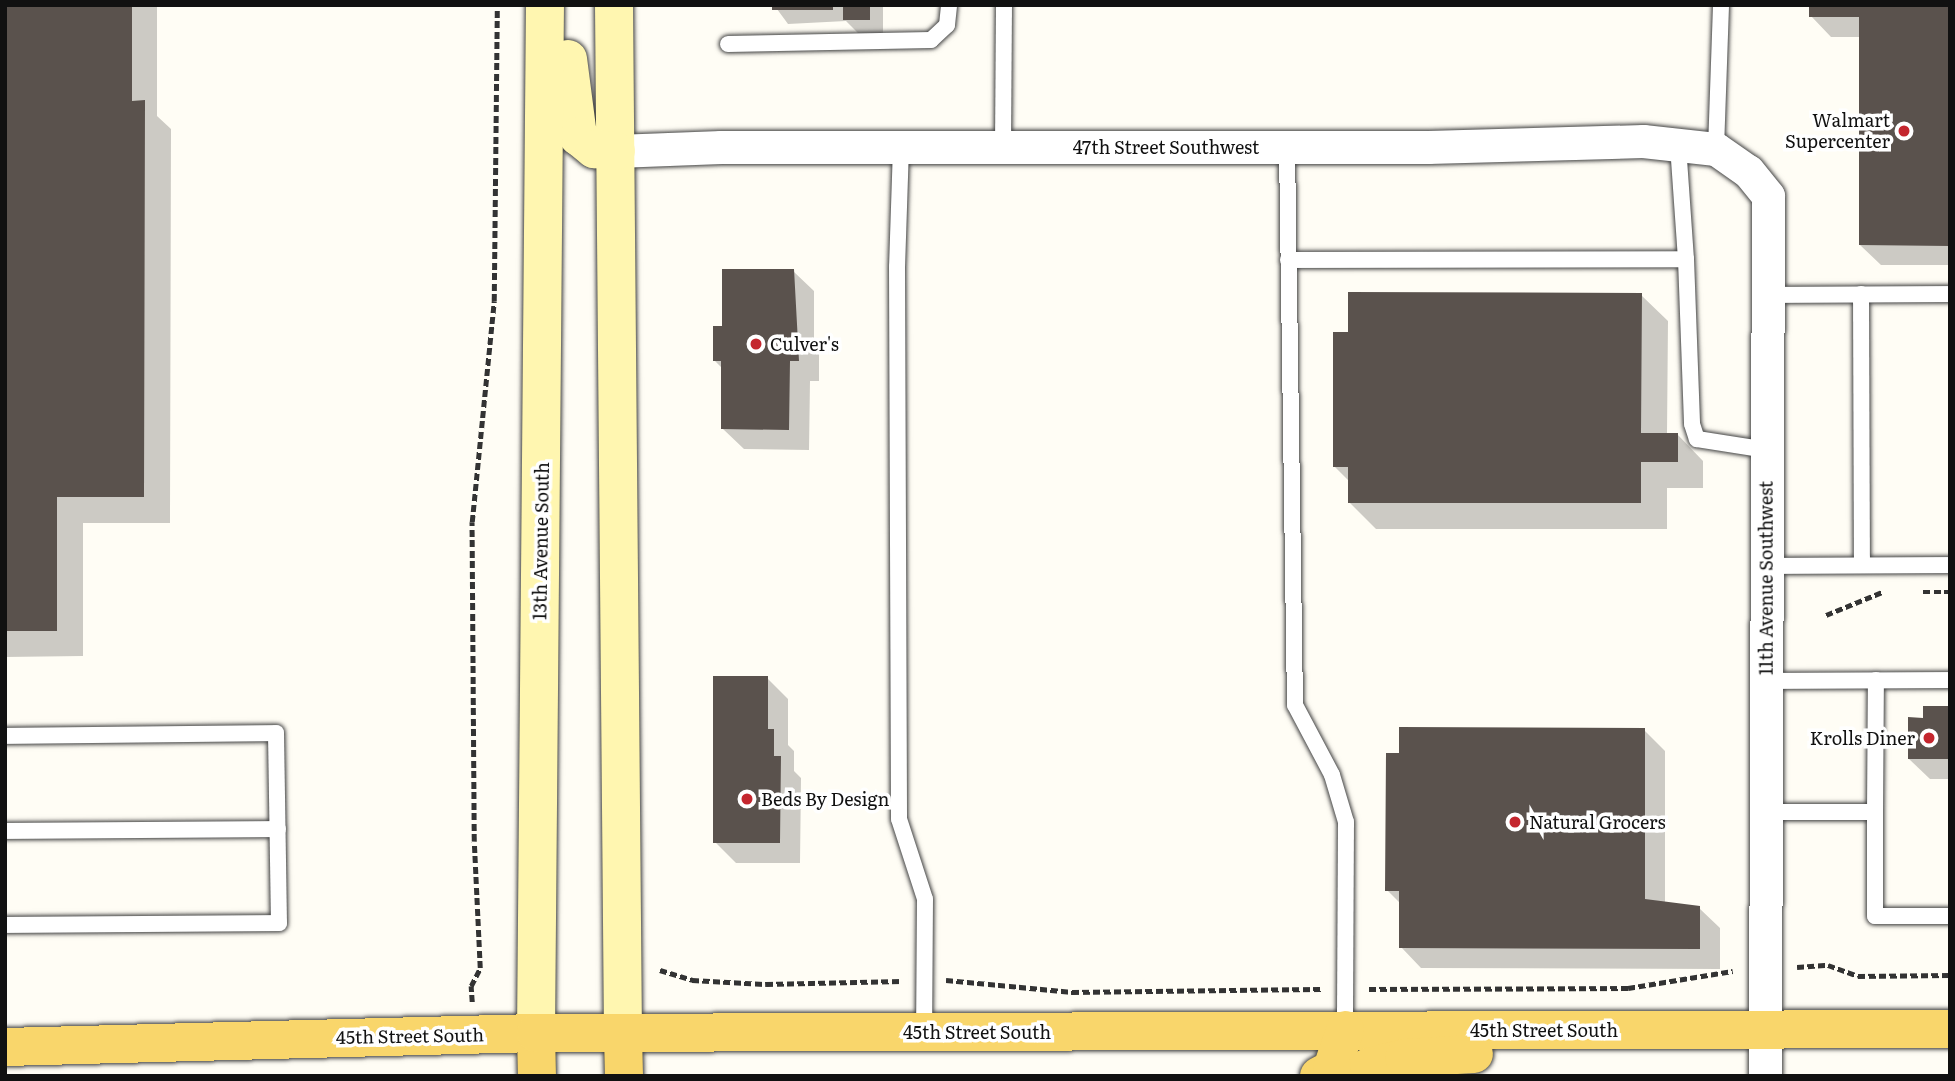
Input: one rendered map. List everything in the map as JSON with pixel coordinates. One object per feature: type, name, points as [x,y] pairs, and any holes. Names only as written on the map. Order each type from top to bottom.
[{"type":"main road","name":"13th Avenue South","points":[[537,1076],[545,5]]},
{"type":"main road","points":[[568,5],[570,102],[578,136],[594,149],[615,151]]},
{"type":"main road","points":[[614,5],[624,1076]]},
{"type":"main road","name":"45th Street South","points":[[5,1047],[536,1033],[623,1035],[1345,1030],[1950,1030]]},
{"type":"main road","points":[[1319,1076],[1332,1069],[1345,1030]]},
{"type":"main road","points":[[1360,1076],[1369,1067],[1404,1058],[1549,1050],[1590,1030]]},
{"type":"main road","points":[[5,1066],[142,1043]]},
{"type":"street","name":"47th Street Southwest","points":[[615,151],[901,147],[1287,147],[1643,141],[1716,149]]},
{"type":"street","name":"11th Avenue Southwest","points":[[1716,149],[1748,170],[1768,196],[1765,1076]]},
{"type":"lane","points":[[728,44],[931,40],[947,25],[949,5]]},
{"type":"lane","points":[[1003,147],[1004,5]]},
{"type":"lane","points":[[1716,149],[1721,5]]},
{"type":"lane","points":[[1678,145],[1686,259],[1692,424],[1697,439],[1767,450]]},
{"type":"lane","points":[[901,147],[897,267],[899,819],[925,899],[924,1032]]},
{"type":"lane","points":[[1287,147],[1295,705],[1332,775],[1346,822],[1345,1030]]},
{"type":"lane","points":[[1288,260],[1686,259]]},
{"type":"lane","points":[[1768,295],[1950,293]]},
{"type":"lane","points":[[1861,294],[1862,565]]},
{"type":"lane","points":[[1766,566],[1950,565]]},
{"type":"lane","points":[[1876,680],[1875,916],[1950,916]]},
{"type":"lane","points":[[1766,681],[1950,680]]},
{"type":"lane","points":[[5,736],[276,733],[279,923],[5,925]]},
{"type":"lane","points":[[1766,812],[1875,812]]},
{"type":"lane","points":[[5,831],[278,829]]},
{"type":"path","points":[[471,986],[480,968],[474,841],[472,522],[494,301],[497,5]]},
{"type":"path","points":[[1826,615],[1853,601],[1890,592]]},
{"type":"path","points":[[1914,592],[1950,592]]},
{"type":"path","points":[[1828,965],[1858,976],[1950,975]]},
{"type":"path","points":[[660,970],[692,980],[766,984],[874,981]]},
{"type":"building","points":[[5,5],[132,5],[132,101],[145,100],[144,497],[57,497],[57,631],[5,631]]},
{"type":"building","points":[[772,5],[833,5],[833,10],[772,10]]},
{"type":"building","points":[[843,5],[870,5],[870,20],[843,20]]},
{"type":"building","name":"Walmart Supercenter","points":[[1809,5],[1950,5],[1950,246],[1859,245],[1859,17],[1809,17]]},
{"type":"building","name":"Culver's","points":[[722,269],[794,269],[799,361],[790,361],[789,430],[721,429],[721,361],[713,361],[713,326],[722,326]]},
{"type":"building","points":[[1348,292],[1642,293],[1641,433],[1678,433],[1678,462],[1641,462],[1641,503],[1348,503],[1348,467],[1333,467],[1333,332],[1348,332]]},
{"type":"building","name":"Beds By Design","points":[[713,676],[768,676],[768,729],[774,729],[774,756],[781,756],[780,843],[713,843]]},
{"type":"building","name":"Krolls Diner","points":[[1923,706],[1950,706],[1950,759],[1908,759],[1908,717],[1923,718]]},
{"type":"building","name":"Natural Grocers","points":[[1399,727],[1645,728],[1645,899],[1700,906],[1700,949],[1399,948],[1399,891],[1385,891],[1386,753],[1399,753]]},
{"type":"place","name":"Walmart Supercenter","points":[[1904,131]]},
{"type":"place","name":"Culver's","points":[[756,344]]},
{"type":"place","name":"Krolls Diner","points":[[1929,738]]},
{"type":"place","name":"Beds By Design","points":[[747,799]]},
{"type":"place","name":"Natural Grocers","points":[[1515,822]]}]
